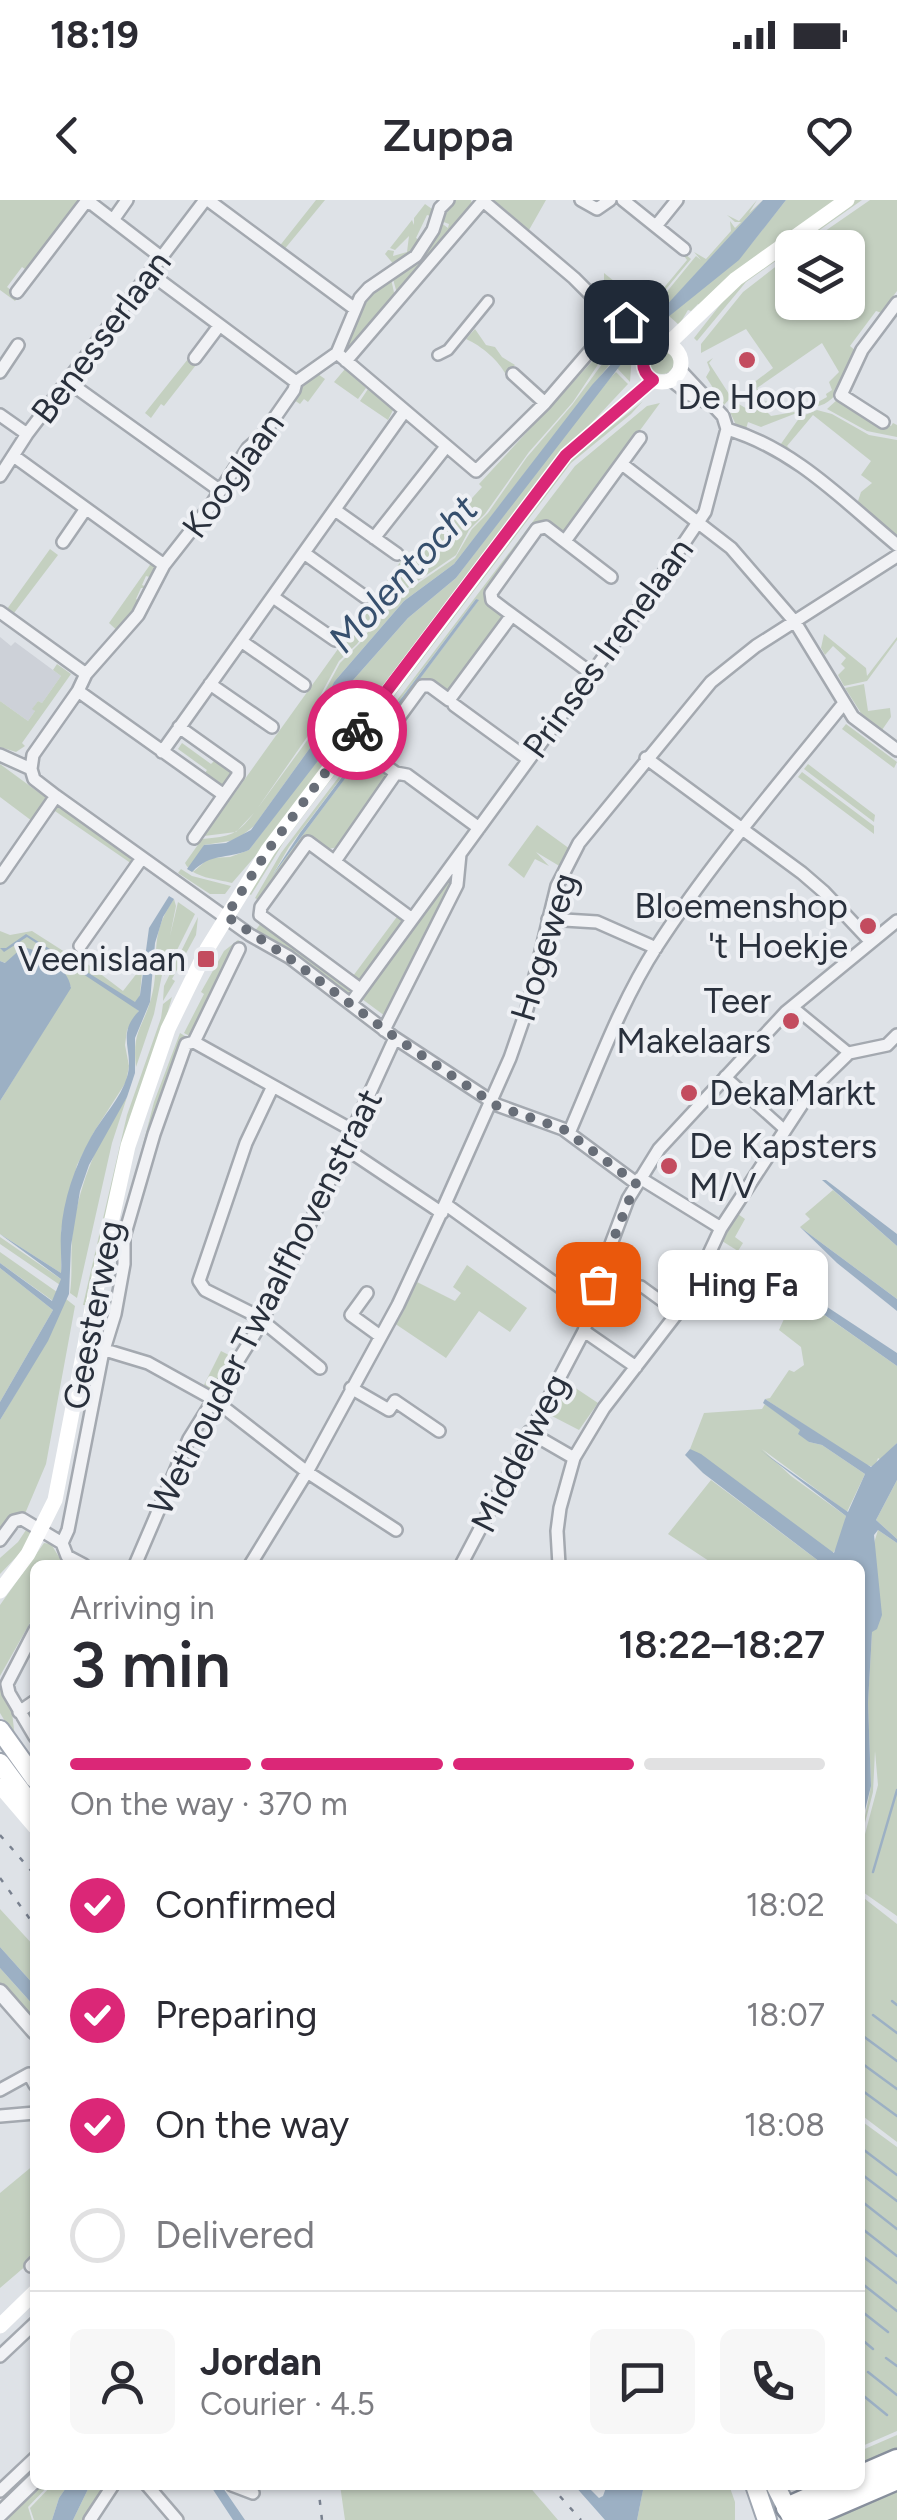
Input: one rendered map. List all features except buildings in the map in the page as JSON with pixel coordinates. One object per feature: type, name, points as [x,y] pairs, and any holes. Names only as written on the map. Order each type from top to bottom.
[{"type":"highway","points":[[865,2474],[897,2460]]},
{"type":"highway","points":[[785,2518],[897,2480]]},
{"type":"highway","points":[[785,2518],[831,2490]]},
{"type":"main road","name":"Geesterweg","points":[[0,1591],[42,1530],[56,1497],[128,1146],[168,1029],[222,914],[566,455],[605,410],[657,358],[716,308],[725,289],[848,200]]},
{"type":"main road","points":[[657,358],[676,375]]},
{"type":"main road","points":[[657,358],[676,375]]},
{"type":"main road","points":[[0,1730],[30,1772]]},
{"type":"main road","points":[[0,1763],[30,1803]]},
{"type":"main road","points":[[0,1786],[30,1824]]},
{"type":"main road","points":[[0,1794],[30,1825]]},
{"type":"main road","points":[[0,2326],[30,2296]]},
{"type":"main road","points":[[760,2490],[785,2518]]},
{"type":"main road","points":[[777,2490],[785,2518]]},
{"type":"street","name":"Benesserlaan","points":[[113,220],[128,200]]},
{"type":"street","name":"Benesserlaan","points":[[0,476],[67,381],[207,200]]},
{"type":"street","points":[[207,200],[355,310]]},
{"type":"street","points":[[429,200],[444,204],[433,230],[416,256],[369,288],[355,310],[342,357],[470,470],[484,466],[595,345]]},
{"type":"street","points":[[483,200],[574,278],[657,358]]},
{"type":"street","name":"Kooglaan","points":[[31,769],[33,755],[86,674],[138,615],[164,565],[176,554],[248,448],[272,423],[296,382],[342,357],[483,200]]},
{"type":"street","points":[[581,200],[597,209],[610,200]]},
{"type":"street","points":[[623,200],[684,249]]},
{"type":"street","points":[[656,226],[677,200]]},
{"type":"street","points":[[18,292],[83,204],[92,204],[161,258]]},
{"type":"street","points":[[150,274],[296,382]]},
{"type":"street","points":[[438,354],[448,350],[488,301]]},
{"type":"street","points":[[883,422],[841,395],[862,350],[897,304]]},
{"type":"street","points":[[195,358],[219,326]]},
{"type":"street","name":"Benesserlaan","points":[[0,372],[18,346]]},
{"type":"street","points":[[513,374],[544,403]]},
{"type":"street","points":[[676,375],[690,395],[711,404],[723,416],[728,429],[758,439],[814,474],[897,546]]},
{"type":"street","points":[[67,381],[219,490]]},
{"type":"street","points":[[162,752],[404,412]]},
{"type":"street","points":[[0,415],[28,434]]},
{"type":"street","name":"Prinses Irenelaan","points":[[351,1003],[698,522],[709,504],[728,429]]},
{"type":"street","points":[[565,541],[640,438]]},
{"type":"street","points":[[374,538],[445,448]]},
{"type":"street","points":[[14,457],[164,565]]},
{"type":"street","points":[[622,464],[731,548],[795,622],[853,717],[897,750]]},
{"type":"street","points":[[63,542],[86,510]]},
{"type":"street","points":[[335,510],[397,554]]},
{"type":"street","points":[[590,673],[492,600],[491,593],[537,529],[546,528],[610,578]]},
{"type":"street","points":[[304,553],[365,596]]},
{"type":"street","name":"Hogeweg","points":[[254,1560],[307,1472],[443,1209],[510,1058],[527,1009],[557,886],[579,843],[711,682],[756,646],[897,556]]},
{"type":"street","points":[[273,597],[335,640]]},
{"type":"street","points":[[0,612],[86,674]]},
{"type":"street","points":[[452,703],[512,616]]},
{"type":"street","points":[[242,641],[304,684]]},
{"type":"street","points":[[210,684],[272,727]]},
{"type":"street","points":[[479,828],[407,775],[396,774],[378,760],[375,750],[422,686],[430,686],[528,759]]},
{"type":"street","points":[[78,691],[224,795]]},
{"type":"street","points":[[569,1133],[656,948],[844,703]]},
{"type":"street","points":[[179,727],[238,769],[238,775],[194,838]]},
{"type":"street","points":[[0,755],[31,769],[34,779],[56,796],[490,1101],[569,1133],[638,1181],[722,1228]]},
{"type":"street","points":[[646,758],[824,892],[870,942]]},
{"type":"street","points":[[335,861],[396,774]]},
{"type":"street","points":[[0,877],[56,796]]},
{"type":"street","points":[[360,989],[262,918],[261,907],[308,842],[412,919]]},
{"type":"street","name":"Prinses Irenelaan","points":[[384,1030],[457,886],[460,854]]},
{"type":"street","points":[[80,946],[142,858]]},
{"type":"street","points":[[548,919],[597,922],[656,948]]},
{"type":"street","name":"Middelweg","points":[[464,1560],[584,1331],[605,1260],[638,1181],[659,1150],[793,1007],[895,925]]},
{"type":"street","name":"Geesterweg","points":[[62,1543],[72,1514],[124,1264],[124,1237],[138,1184],[186,1044],[192,1042],[239,949]]},
{"type":"street","points":[[793,1007],[849,1053]]},
{"type":"street","points":[[559,1560],[560,1508],[574,1458],[604,1408],[678,1313],[702,1274],[722,1228],[812,1089],[849,1053],[887,1045],[897,1035]]},
{"type":"street","name":"Wethouder Twaalfhovenstraat","points":[[137,1560],[190,1439],[261,1321],[396,1038]]},
{"type":"street","points":[[192,1042],[352,1130]]},
{"type":"street","points":[[725,1076],[784,1130]]},
{"type":"street","points":[[273,1086],[246,1143],[199,1281],[205,1290],[261,1321],[320,1368]]},
{"type":"street","points":[[346,1148],[592,1310]]},
{"type":"street","points":[[641,1286],[678,1313]]},
{"type":"street","points":[[366,1293],[351,1315],[380,1336]]},
{"type":"street","points":[[584,1331],[636,1367]]},
{"type":"street","points":[[105,1350],[148,1363],[212,1400],[307,1472],[396,1530]]},
{"type":"street","points":[[351,1388],[389,1410],[396,1401],[438,1430]]},
{"type":"street","points":[[530,1432],[574,1458]]},
{"type":"street","points":[[0,1540],[16,1520],[62,1543],[73,1560]]},
{"type":"street","points":[[30,1640],[7,1684],[30,1728]]},
{"type":"street","points":[[19,1712],[30,1704]]},
{"type":"street","points":[[0,1992],[30,2026]]},
{"type":"street","points":[[1,2086],[30,2076]]},
{"type":"street","points":[[0,2116],[30,2113]]},
{"type":"street","points":[[0,2356],[30,2327]]},
{"type":"street","points":[[0,2491],[30,2463]]},
{"type":"street","points":[[0,2514],[30,2485]]},
{"type":"street","points":[[90,2520],[110,2490]]},
{"type":"street","points":[[151,2490],[177,2520]]},
{"type":"street","points":[[245,2490],[253,2493]]},
{"type":"shaded area","points":[[0,637],[11,646],[15,642],[61,676],[42,703],[38,701],[28,721],[0,701]]},
{"type":"green space","points":[[0,200],[82,200],[28,271],[22,267],[7,287],[19,296],[15,301],[0,290]]},
{"type":"green space","points":[[316,200],[325,200],[283,251],[278,248]]},
{"type":"green space","points":[[452,200],[471,200],[472,205],[398,297],[393,279],[423,255],[440,222],[448,228],[449,224],[441,221]]},
{"type":"green space","points":[[494,200],[546,200],[529,230]]},
{"type":"green space","points":[[757,200],[749,213],[763,200],[662,311],[656,305],[696,256],[701,260],[694,252],[706,259],[731,231],[730,221],[735,228],[741,222],[735,222],[727,215],[739,221]]},
{"type":"green space","points":[[786,200],[838,200],[799,230],[775,230],[775,248],[700,306],[688,310],[679,325],[669,316],[752,243]]},
{"type":"green space","points":[[855,200],[862,200],[820,230],[812,230]]},
{"type":"green space","points":[[870,200],[897,200],[897,291],[883,310],[885,314],[876,311],[850,346],[857,352],[845,380],[828,402],[809,407],[827,397],[832,390],[829,382],[839,372],[822,343],[757,388],[763,398],[752,384],[773,368],[746,329],[701,353],[701,344],[743,292],[775,267],[775,320],[865,320],[865,230],[827,230]]},
{"type":"green space","points":[[425,204],[434,217],[427,215],[416,238],[423,242],[395,266],[385,254],[388,250],[394,251],[393,256],[407,252],[409,236],[395,250],[390,248],[412,220],[414,225],[414,218]]},
{"type":"green space","points":[[678,248],[691,259],[642,318],[604,294],[604,273],[647,308],[687,260]]},
{"type":"green space","points":[[775,255],[775,262],[746,282],[697,341],[694,338],[731,291]]},
{"type":"green space","points":[[391,279],[395,297],[347,354],[343,352],[360,312]]},
{"type":"green space","points":[[475,329],[486,345],[495,347],[515,365],[506,375],[489,354],[466,339]]},
{"type":"green space","points":[[612,340],[616,344],[469,530],[456,555],[387,602],[357,644],[339,661],[320,696],[312,730],[257,809],[314,731],[321,698],[340,663],[360,643],[389,603],[455,558],[472,529],[488,513],[527,457],[572,405],[605,360],[609,365],[454,564],[404,601],[334,682],[326,699],[320,734],[254,826],[236,840],[204,845],[193,872],[185,863],[202,839],[234,832],[204,836],[401,561],[410,567],[482,487],[479,484]]},
{"type":"green space","points":[[623,343],[632,354],[630,382],[617,368],[629,354],[621,352],[611,362],[606,358]]},
{"type":"green space","points":[[662,350],[671,353],[671,371],[662,374],[653,371],[650,362],[653,353]]},
{"type":"green space","points":[[713,358],[709,363],[729,394],[736,392],[724,405],[706,377],[710,370],[707,362]]},
{"type":"green space","points":[[188,359],[196,365],[151,418],[145,413]]},
{"type":"green space","points":[[345,369],[366,388],[358,399],[334,382]]},
{"type":"green space","points":[[315,372],[325,379],[308,402],[304,399],[300,404],[294,400],[301,390],[300,383]]},
{"type":"green space","points":[[616,372],[628,384],[583,432],[271,838],[232,883],[193,872],[209,858],[230,857],[249,850],[298,785],[339,696],[408,618],[456,578]]},
{"type":"green space","points":[[368,389],[393,410],[388,420],[360,401]]},
{"type":"green space","points":[[838,399],[891,426],[897,425],[897,437],[867,431],[827,409]]},
{"type":"green space","points":[[643,401],[571,463],[285,840],[251,895],[244,891],[566,463]]},
{"type":"green space","points":[[766,401],[771,416],[794,412],[806,405],[807,409],[761,427],[748,422],[746,429],[736,425],[730,412],[737,403],[754,413]]},
{"type":"green space","points":[[660,403],[564,534],[544,522],[536,524],[485,595],[504,614],[504,619],[448,693],[432,682],[371,750],[371,759],[387,776],[339,847],[328,849],[307,836],[260,901],[255,898],[281,853],[575,466],[647,406]],"holes":[[[478,601],[272,876],[289,847]]]},
{"type":"green space","points":[[817,410],[869,435],[897,440],[897,535],[869,515],[858,501],[861,492],[872,483],[861,475],[871,461],[813,415],[787,446],[800,459],[778,448],[800,417]]},
{"type":"green space","points":[[50,549],[58,555],[14,613],[7,609]]},
{"type":"green space","points":[[152,562],[156,567],[153,578],[146,576],[142,585],[149,588],[141,588],[136,599],[142,602],[121,634],[109,623]]},
{"type":"green space","points":[[824,634],[866,668],[867,676],[897,640],[867,681],[844,686],[838,675],[845,668],[841,664],[846,658],[833,646],[825,655],[821,648]]},
{"type":"green space","points":[[57,664],[71,674],[22,743],[25,746],[16,752],[0,747],[0,701],[28,721],[35,711],[32,709],[38,701],[42,703],[61,676],[53,670]]},
{"type":"green space","points":[[864,684],[868,711],[890,708],[891,717],[882,730],[861,713],[845,688]]},
{"type":"green space","points":[[846,724],[897,762],[894,768],[842,729]]},
{"type":"green space","points":[[182,743],[211,764],[217,758],[233,772],[223,788],[203,776],[207,770],[178,749]]},
{"type":"green space","points":[[0,764],[49,800],[32,821],[0,797]]},
{"type":"green space","points":[[808,764],[875,815],[874,822],[804,769]]},
{"type":"green space","points":[[802,772],[874,826],[874,834],[798,777]]},
{"type":"green space","points":[[56,807],[130,856],[132,864],[52,809]]},
{"type":"green space","points":[[537,825],[570,849],[561,867],[536,852],[549,866],[535,859],[524,878],[508,865]]},
{"type":"green space","points":[[181,869],[192,876],[231,886],[225,894],[210,894],[178,873]]},
{"type":"green space","points":[[452,872],[455,877],[385,1016],[362,999]]},
{"type":"green space","points":[[174,899],[170,936],[178,902],[195,914],[164,976],[164,965],[154,1014],[136,1067],[137,1038],[154,985],[157,938]]},
{"type":"green space","points":[[399,914],[405,920],[358,980],[353,976]]},
{"type":"green space","points":[[198,917],[196,935],[163,1001],[164,986]]},
{"type":"green space","points":[[262,922],[353,989],[352,994],[347,995],[254,932]]},
{"type":"green space","points":[[0,931],[10,935],[32,931],[68,954],[73,953],[123,991],[141,968],[122,954],[143,960],[140,995],[134,1007],[139,1011],[127,1030],[126,1082],[77,1165],[61,1231],[61,1273],[0,1234],[0,1101],[71,986],[0,961]]},
{"type":"green space","points":[[238,940],[241,942],[222,969],[225,971],[215,985],[218,987],[214,995],[210,994],[193,1038],[184,1033],[204,994],[201,992],[224,951]]},
{"type":"green space","points":[[172,997],[83,1305],[127,1115],[163,1004]]},
{"type":"green space","points":[[180,1033],[185,1036],[158,1103],[130,1194],[154,1102]]},
{"type":"green space","points":[[127,1097],[112,1143],[77,1298],[70,1293],[72,1237],[80,1194],[99,1144]]},
{"type":"green space","points":[[833,1190],[897,1246],[897,1299],[800,1227],[810,1219],[805,1214]]},
{"type":"green space","points":[[738,1214],[745,1219],[735,1237],[743,1243],[738,1251],[722,1241]]},
{"type":"green space","points":[[0,1237],[61,1279],[60,1285],[0,1244]]},
{"type":"green space","points":[[0,1252],[57,1292],[53,1301],[0,1263]]},
{"type":"green space","points":[[467,1265],[527,1308],[510,1332],[479,1311],[446,1358],[394,1323],[417,1282],[455,1301],[461,1293],[453,1287]]},
{"type":"green space","points":[[0,1268],[53,1310],[0,1402]]},
{"type":"green space","points":[[783,1286],[897,1366],[897,1443],[881,1460],[878,1458],[875,1467],[866,1465],[765,1399],[770,1398],[789,1370],[794,1372],[804,1365],[801,1347],[779,1330],[788,1310],[782,1304],[788,1296],[778,1289]]},
{"type":"green space","points":[[66,1299],[75,1306],[46,1464],[24,1516],[0,1535],[0,1420],[46,1342]]},
{"type":"green space","points":[[221,1351],[233,1357],[212,1390],[204,1385]]},
{"type":"green space","points":[[565,1381],[598,1403],[579,1430],[548,1414]]},
{"type":"green space","points":[[765,1404],[801,1430],[809,1442],[822,1445],[865,1474],[847,1512],[762,1449],[791,1476],[846,1516],[839,1545],[832,1554],[690,1449],[704,1413],[762,1409]]},
{"type":"green space","points":[[711,1480],[817,1560],[707,1560],[668,1534]]},
{"type":"green space","points":[[897,1480],[897,1539],[876,1520]]},
{"type":"green space","points":[[28,1527],[32,1534],[0,1574],[0,1558]]},
{"type":"green space","points":[[878,1530],[897,1543],[897,1916],[865,1894],[865,1834],[878,1785],[875,1751],[873,1792],[865,1823],[871,1786],[868,1703],[872,1632],[881,1615],[874,1543]]},
{"type":"green space","points":[[44,1543],[51,1544],[61,1560],[32,1560]]},
{"type":"green space","points":[[30,1563],[30,1623],[0,1676],[0,1605]]},
{"type":"green space","points":[[0,1689],[12,1712],[15,1738],[0,1713]]},
{"type":"green space","points":[[865,1899],[897,1924],[897,2142],[865,2118]]},
{"type":"green space","points":[[0,1909],[30,1942],[30,1980],[0,1947]]},
{"type":"green space","points":[[0,1968],[30,2001],[30,2019],[0,1984]]},
{"type":"green space","points":[[865,2124],[897,2147],[897,2431],[865,2445]]},
{"type":"green space","points":[[30,2168],[30,2262],[0,2288],[0,2193]]},
{"type":"green space","points":[[897,2435],[897,2451],[865,2464],[865,2449]]},
{"type":"green space","points":[[897,2485],[897,2520],[820,2520]]},
{"type":"green space","points":[[33,2490],[44,2490],[28,2507],[32,2520],[8,2520],[13,2509]]},
{"type":"green space","points":[[47,2490],[65,2490],[52,2520],[34,2520],[30,2508]]},
{"type":"green space","points":[[88,2490],[104,2490],[84,2520],[73,2520]]},
{"type":"green space","points":[[341,2490],[532,2490],[558,2520],[345,2520]]},
{"type":"green space","points":[[643,2490],[731,2490],[735,2502],[735,2520],[637,2520]]},
{"type":"water","points":[[763,200],[786,200],[739,260],[652,330],[648,326],[651,322]]},
{"type":"water","points":[[625,349],[629,354],[456,578],[408,618],[339,696],[334,740],[249,850],[212,859],[192,872],[187,869],[204,845],[226,843],[251,830],[320,734],[326,699],[334,682],[404,601],[454,564],[592,385]]},
{"type":"water","points":[[479,600],[272,876],[300,833]]},
{"type":"water","points":[[169,896],[174,899],[155,943],[150,1002],[135,1038],[135,1073],[80,1191],[71,1246],[69,1294],[48,1341],[0,1420],[0,1402],[53,1310],[0,1268],[0,1263],[52,1301],[61,1279],[0,1234],[61,1273],[62,1221],[71,1184],[91,1137],[124,1085],[129,1068],[128,1028],[139,1011],[27,937],[4,952],[0,948],[26,934],[135,1002],[140,995],[149,928]]},
{"type":"water","points":[[23,947],[53,961],[65,973],[71,988],[0,1101],[0,961],[5,963]]},
{"type":"water","points":[[822,1180],[897,1234],[897,1246]]},
{"type":"water","points":[[800,1227],[897,1299],[897,1311],[837,1263]]},
{"type":"water","points":[[759,1262],[897,1353],[897,1366],[765,1273],[756,1266]]},
{"type":"water","points":[[765,1399],[871,1467],[897,1443],[897,1480],[876,1520],[897,1543],[878,1530],[874,1535],[882,1615],[872,1632],[868,1703],[871,1786],[865,1810],[865,1560],[817,1560],[685,1455],[690,1449],[701,1454],[834,1553],[846,1516],[760,1450],[848,1512],[865,1474],[822,1445],[809,1442],[798,1434],[800,1430],[763,1403]]},
{"type":"water","points":[[0,1947],[30,1980],[30,2001],[0,1968]]},
{"type":"water","points":[[65,2490],[88,2490],[73,2520],[52,2520]]},
{"type":"water","points":[[213,2490],[224,2490],[245,2520],[233,2520]]},
{"type":"water","points":[[578,2490],[591,2490],[599,2498],[605,2490],[643,2490],[637,2520],[605,2520]]},
{"type":"waterway","points":[[873,1872],[897,1790]]},
{"type":"waterway","points":[[892,2001],[897,2005]]},
{"type":"waterway","points":[[873,2015],[897,2033]]},
{"type":"waterway","points":[[865,2037],[897,2061]]},
{"type":"waterway","points":[[865,2066],[897,2089]]},
{"type":"waterway","points":[[865,2093],[897,2116]]},
{"type":"waterway","points":[[865,2151],[897,2175]]},
{"type":"waterway","points":[[865,2177],[897,2201]]},
{"type":"waterway","points":[[865,2204],[897,2229]]},
{"type":"waterway","points":[[865,2231],[897,2256]]},
{"type":"waterway","points":[[865,2258],[897,2283]]},
{"type":"waterway","points":[[865,2286],[897,2311]]},
{"type":"waterway","points":[[865,2314],[888,2332]]},
{"type":"waterway","points":[[865,2342],[873,2349]]},
{"type":"waterway","points":[[886,2358],[897,2366]]},
{"type":"waterway","points":[[868,2372],[897,2395]]},
{"type":"waterway","points":[[865,2397],[887,2415]]},
{"type":"railway","points":[[0,1835],[30,1869]]},
{"type":"railway","points":[[0,1878],[30,1919]]},
{"type":"railway","points":[[319,2490],[322,2520]]},
{"type":"railway","points":[[554,2490],[581,2520]]},
{"type":"way so far","points":[[357,730],[268,850],[226,916],[497,1106],[563,1129],[636,1183],[598,1284]]},
{"type":"place","name":"De Hoop","points":[[747,360]]},
{"type":"place","name":"Bloemenshop 't Hoekje","points":[[868,926]]},
{"type":"place","name":"Veenislaan","points":[[206,959]]},
{"type":"place","name":"Teer Makelaars","points":[[791,1021]]},
{"type":"place","name":"DekaMarkt","points":[[689,1093]]},
{"type":"place","name":"De Kapsters M/V","points":[[669,1166]]},
{"type":"place","name":"Hing Fa","points":[[598,1284]]},
{"type":"route","points":[[357,730],[566,455],[653,380],[646,374],[643,358],[655,345],[626,322]]},
{"type":"water label","name":"Molentocht","points":[[403,574]]}]
